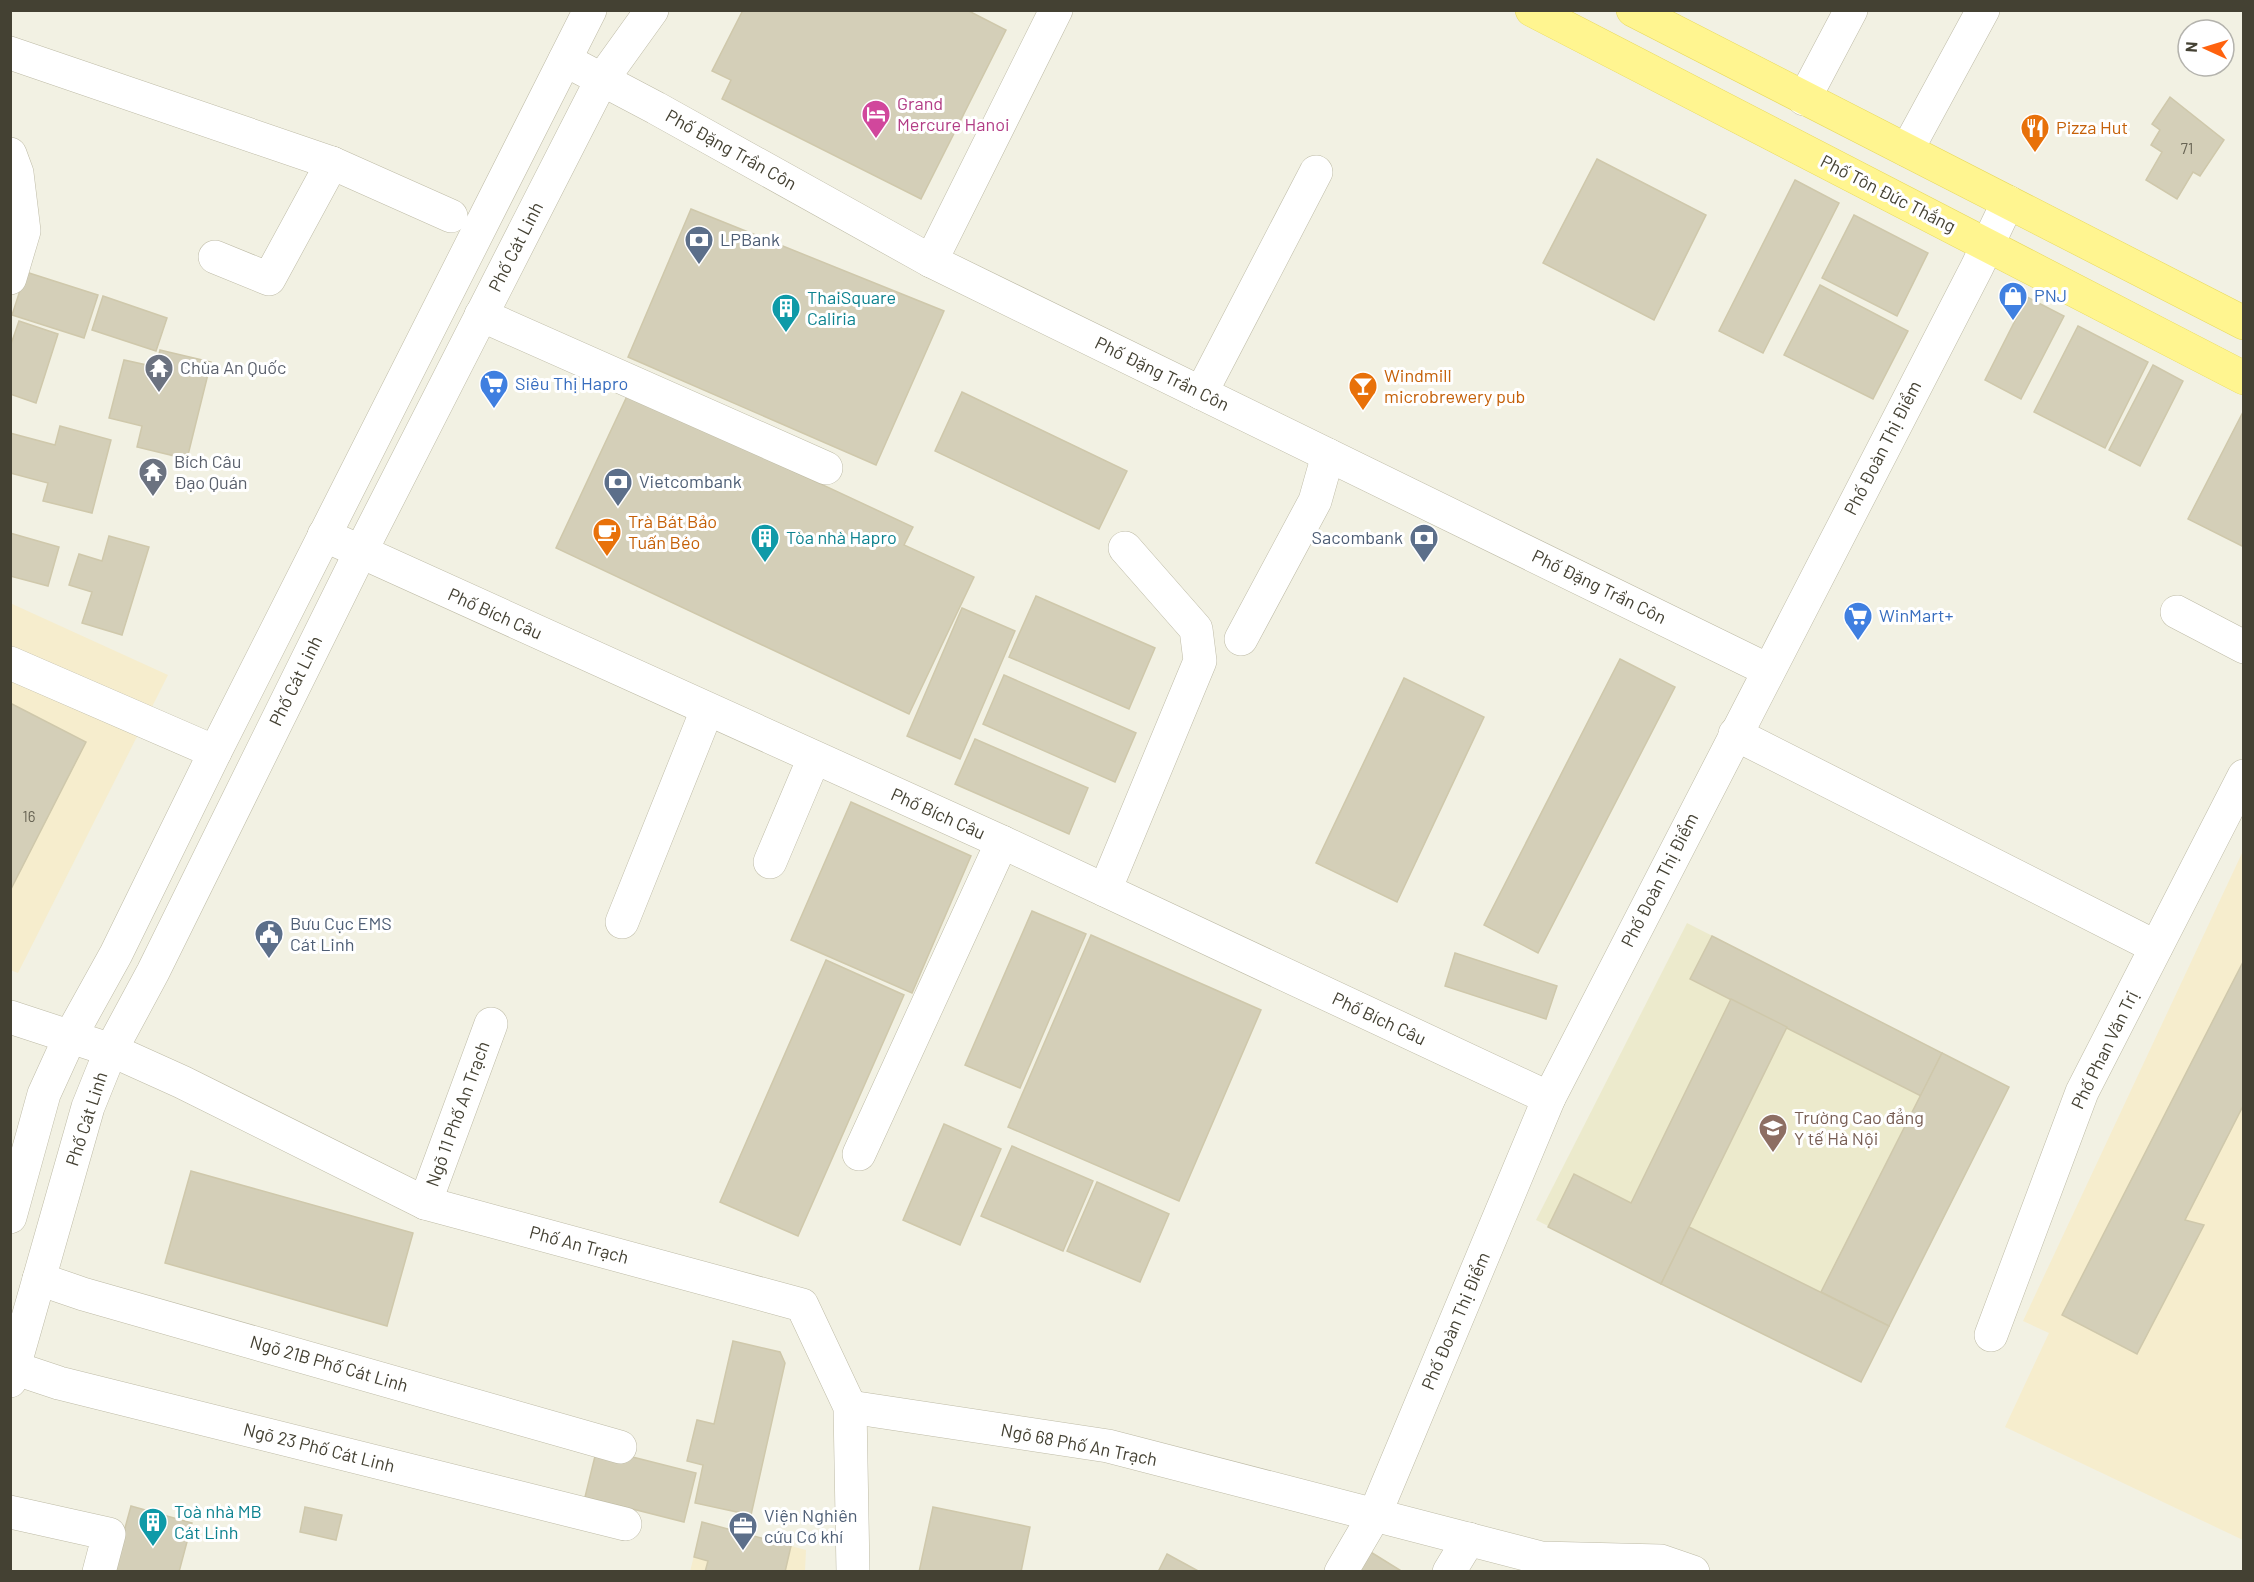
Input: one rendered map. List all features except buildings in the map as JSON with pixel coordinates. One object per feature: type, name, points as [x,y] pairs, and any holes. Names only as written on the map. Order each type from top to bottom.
[{"type":"main road","points":[[1633,10],[2244,322]]},
{"type":"main road","name":"Phố Tôn Đức Thắng","points":[[1537,12],[2244,378]]},
{"type":"street","points":[[10,1217],[44,1094],[70,1037],[116,954],[215,752],[590,10]]},
{"type":"street","name":"Phố Cát Linh","points":[[12,1375],[88,1107],[111,1050],[153,972],[360,553],[601,81],[652,10]]},
{"type":"street","points":[[930,261],[1056,10]]},
{"type":"street","points":[[1804,99],[1851,10]]},
{"type":"street","points":[[1907,150],[1983,10]]},
{"type":"street","points":[[10,53],[332,163],[451,216]]},
{"type":"street","name":"Phố Đặng Trần Côn","points":[[565,60],[656,108],[930,261],[1768,670]]},
{"type":"street","points":[[10,154],[17,173],[24,231],[10,278]]},
{"type":"street","points":[[215,257],[269,279],[332,163]]},
{"type":"street","points":[[1201,393],[1316,172]]},
{"type":"street","name":"Phố Đoàn Thị Điểm","points":[[1341,1572],[1376,1514],[1549,1098],[1988,245],[2008,202]]},
{"type":"street","points":[[481,315],[826,468]]},
{"type":"street","points":[[1241,639],[1315,501],[1328,455]]},
{"type":"street","name":"Phố Bích Câu","points":[[324,535],[1002,842],[1549,1098]]},
{"type":"street","points":[[1105,890],[1200,661],[1196,629],[1125,548]]},
{"type":"street","points":[[2177,612],[2244,647]]},
{"type":"street","points":[[10,663],[215,752]]},
{"type":"street","points":[[622,922],[707,710]]},
{"type":"street","points":[[1735,734],[2156,947]]},
{"type":"street","points":[[770,862],[814,758]]},
{"type":"street","name":"Phố Phan Văn Trị","points":[[1991,1335],[2082,1092],[2244,776]]},
{"type":"street","points":[[859,1154],[1002,842]]},
{"type":"street","name":"Phố An Trạch","points":[[10,1017],[111,1050],[182,1082],[425,1203],[802,1305],[850,1407],[853,1572]]},
{"type":"street","name":"Ngõ 11 Phố An Trạch","points":[[425,1203],[491,1024]]},
{"type":"street","name":"Ngõ 21B Phố Cát Linh","points":[[39,1279],[94,1298],[620,1447]]},
{"type":"street","name":"Ngõ 23 Phố Cát Linh","points":[[12,1375],[59,1383],[626,1524]]},
{"type":"street","name":"Ngõ 68 Phố An Trạch","points":[[850,1407],[1108,1446],[1541,1558],[1661,1561],[1693,1572]]},
{"type":"street","points":[[10,1512],[110,1534],[99,1572]]},
{"type":"street","points":[[1449,1572],[1469,1539]]},
{"type":"shaded area","points":[[10,603],[168,675],[18,973],[10,970]]},
{"type":"shaded area","points":[[2243,851],[2243,1540],[2005,1427],[2049,1333],[2023,1321]]},
{"type":"shaded area","name":"Trường Cao đẳng Y tế Hà Nội","points":[[1687,923],[2009,1087],[1861,1382],[1536,1220]]},
{"type":"shaded area","name":"Viện Nghiên cứu Cơ khí","points":[[702,1522],[806,1550],[805,1571],[690,1572]]},
{"type":"place","name":"Grand Mercure Hanoi","points":[[876,140]]},
{"type":"place","name":"Pizza Hut","points":[[2035,154]]},
{"type":"place","name":"LPBank","points":[[699,266]]},
{"type":"place","name":"PNJ","points":[[2013,322]]},
{"type":"place","name":"ThaiSquare Caliria","points":[[786,334]]},
{"type":"place","name":"Chùa An Quốc","points":[[159,394]]},
{"type":"place","name":"Siêu Thị Hapro","points":[[494,410]]},
{"type":"place","name":"Windmill microbrewery pub","points":[[1363,412]]},
{"type":"place","name":"Bích Câu Đạo Quán","points":[[153,498]]},
{"type":"place","name":"Vietcombank","points":[[618,508]]},
{"type":"place","name":"Trà Bát Bảo Tuấn Béo","points":[[607,558]]},
{"type":"place","name":"Tòa nhà Hapro","points":[[765,564]]},
{"type":"place","name":"Sacombank","points":[[1424,564]]},
{"type":"place","name":"WinMart+","points":[[1858,642]]},
{"type":"place","name":"Bưu Cục EMS Cát Linh","points":[[269,960]]},
{"type":"place","name":"Trường Cao đẳng Y tế Hà Nội","points":[[1773,1154]]},
{"type":"place","name":"Toà nhà MB Cát Linh","points":[[153,1548]]},
{"type":"place","name":"Viện Nghiên cứu Cơ khí","points":[[743,1552]]}]
